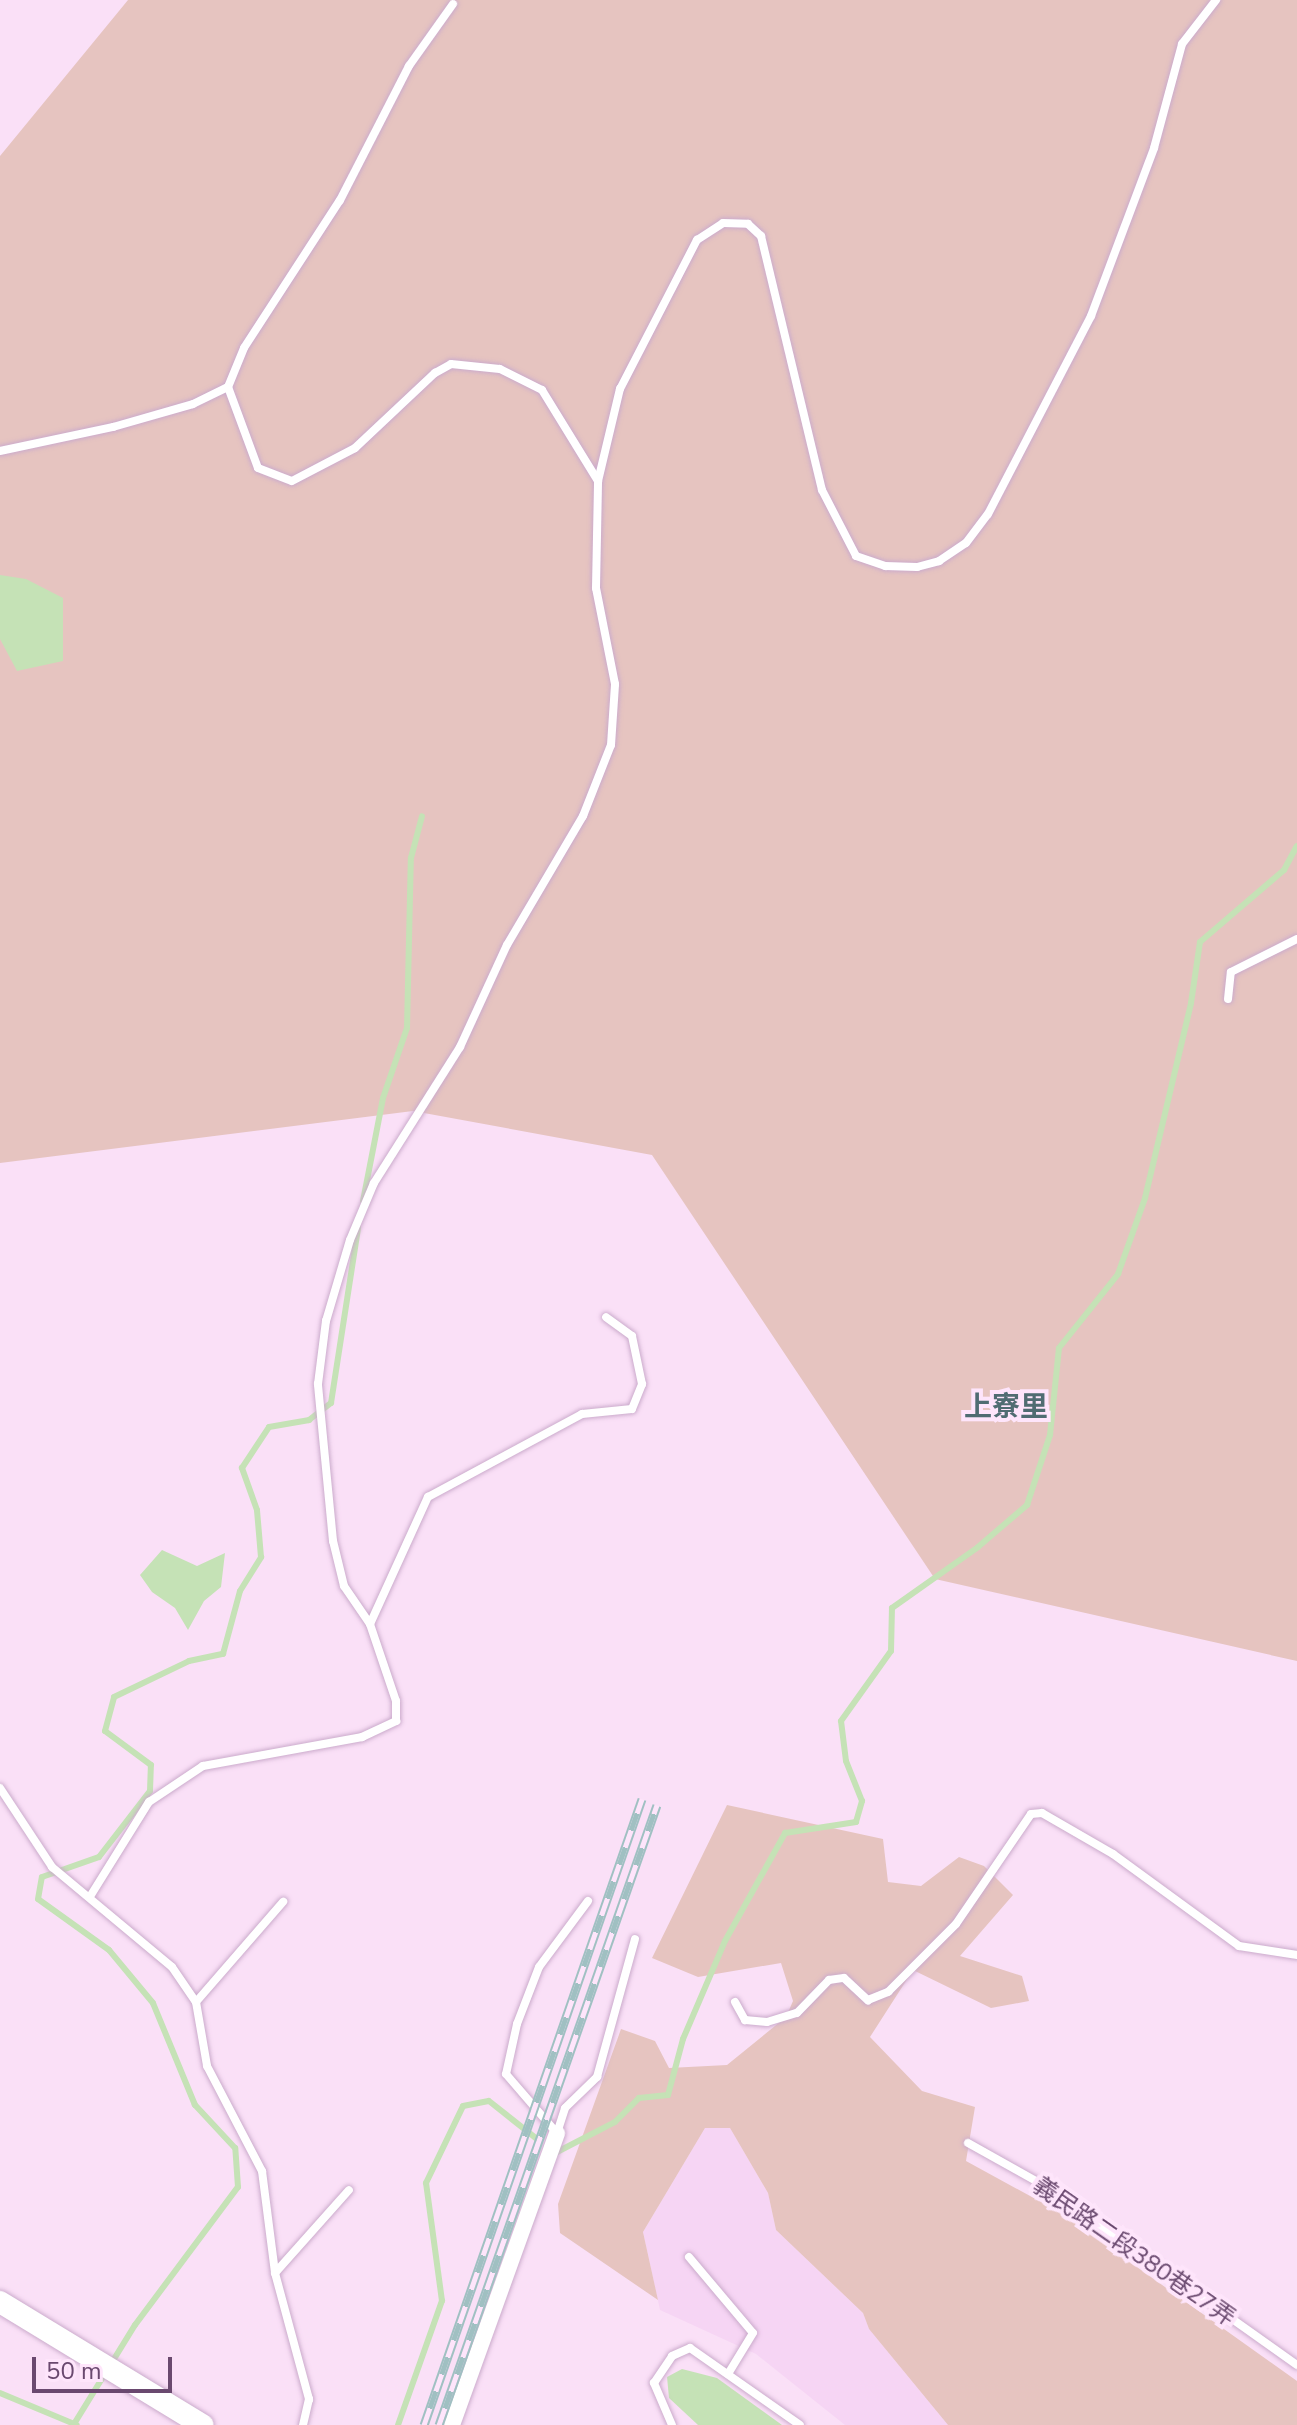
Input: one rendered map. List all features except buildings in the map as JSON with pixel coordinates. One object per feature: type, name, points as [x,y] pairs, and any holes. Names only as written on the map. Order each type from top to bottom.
[{"type":"street","points":[[452,2425],[557,2133]]},
{"type":"street","points":[[0,2302],[202,2425]]},
{"type":"lane","points":[[91,1895],[149,1802],[203,1766],[362,1737],[396,1721],[396,1701],[370,1624],[344,1586],[333,1541],[318,1384],[326,1321],[350,1240],[374,1183],[460,1047],[507,945],[583,816],[611,745],[615,684],[596,588],[598,481],[620,389],[697,240],[713,225],[748,224],[767,248],[822,490],[856,556],[885,566],[917,567],[939,561],[966,543],[988,514],[1091,316],[1154,148],[1182,44],[1216,0]]},
{"type":"lane","points":[[0,451],[113,427],[193,404],[228,387],[244,348],[340,200],[409,66],[453,4]]},
{"type":"lane","points":[[228,387],[258,468],[292,481],[355,448],[435,373],[451,364],[500,369],[542,390],[598,481]]},
{"type":"lane","points":[[1228,999],[1231,972],[1297,939]]},
{"type":"lane","points":[[370,1624],[428,1497],[582,1414],[632,1409],[642,1384],[632,1336],[606,1317]]},
{"type":"lane","points":[[0,1788],[52,1867],[91,1895],[172,1967],[196,2002],[207,2066],[262,2171],[275,2273],[309,2399],[303,2425]]},
{"type":"lane","points":[[735,2002],[745,2020],[767,2022],[797,2013],[829,1980],[844,1978],[868,2000],[888,1992],[956,1924],[1031,1814],[1042,1813],[1113,1854],[1239,1946],[1297,1955]]},
{"type":"lane","points":[[557,2133],[506,2074],[517,2024],[539,1967],[588,1901]]},
{"type":"lane","points":[[196,2002],[283,1902]]},
{"type":"lane","points":[[557,2133],[565,2108],[597,2077],[635,1939]]},
{"type":"lane","name":"義民路二段380巷27弄","points":[[968,2143],[1045,2186],[1297,2365]]},
{"type":"lane","points":[[275,2273],[349,2190]]},
{"type":"lane","points":[[689,2257],[753,2333],[728,2374]]},
{"type":"lane","points":[[672,2425],[654,2383],[672,2356],[690,2348],[800,2425]]},
{"type":"shaded area","points":[[128,0],[1297,0],[1297,1661],[935,1579],[652,1155],[413,1111],[0,1163],[0,156]]},
{"type":"shaded area","points":[[0,575],[26,579],[63,598],[63,661],[17,671],[0,639]]},
{"type":"shaded area","points":[[162,1550],[197,1566],[225,1553],[221,1587],[204,1601],[188,1630],[175,1608],[152,1592],[140,1575]]},
{"type":"shaded area","points":[[727,1805],[883,1839],[888,1882],[921,1886],[959,1857],[984,1866],[1013,1895],[960,1956],[1022,1976],[1029,2001],[991,2008],[913,1970],[870,2037],[922,2091],[975,2107],[966,2161],[1061,2213],[1297,2381],[1297,2425],[948,2425],[869,2329],[863,2313],[776,2230],[768,2193],[730,2128],[705,2128],[643,2232],[658,2300],[560,2233],[558,2204],[621,2029],[655,2041],[669,2068],[727,2065],[786,2017],[793,2001],[781,1963],[698,1977],[652,1958]]},
{"type":"shaded area","points":[[705,2128],[730,2128],[768,2193],[776,2230],[863,2313],[869,2329],[948,2425],[845,2425],[756,2354],[660,2310],[643,2232]]},
{"type":"shaded area","points":[[682,2369],[717,2378],[782,2425],[698,2425],[669,2398],[667,2377]]},
{"type":"waterway","points":[[363,1201],[383,1098],[407,1028],[411,858],[422,816]]},
{"type":"waterway","points":[[557,2152],[615,2122],[639,2098],[668,2095],[683,2039],[725,1941],[785,1833],[856,1822],[862,1801],[846,1761],[841,1721],[891,1651],[892,1608],[978,1547],[1027,1505],[1050,1435],[1059,1348],[1118,1274],[1145,1198],[1191,1003],[1200,942],[1284,870],[1297,846]]},
{"type":"waterway","points":[[74,2424],[135,2325],[238,2187],[235,2148],[195,2105],[153,2003],[109,1950],[38,1899],[42,1877],[99,1857],[150,1791],[151,1765],[105,1731],[114,1697],[189,1661],[223,1654],[240,1591],[261,1557],[257,1510],[242,1468],[269,1427],[309,1420],[331,1403],[358,1228]]},
{"type":"waterway","points":[[398,2425],[442,2301],[426,2183],[463,2106],[489,2101],[537,2139]]},
{"type":"waterway","points":[[0,2393],[77,2425]]},
{"type":"railway","points":[[424,2425],[642,1799]]},
{"type":"railway","points":[[439,2425],[657,1805]]},
{"type":"district","name":"上寮里","points":[[1006,1407]]}]
